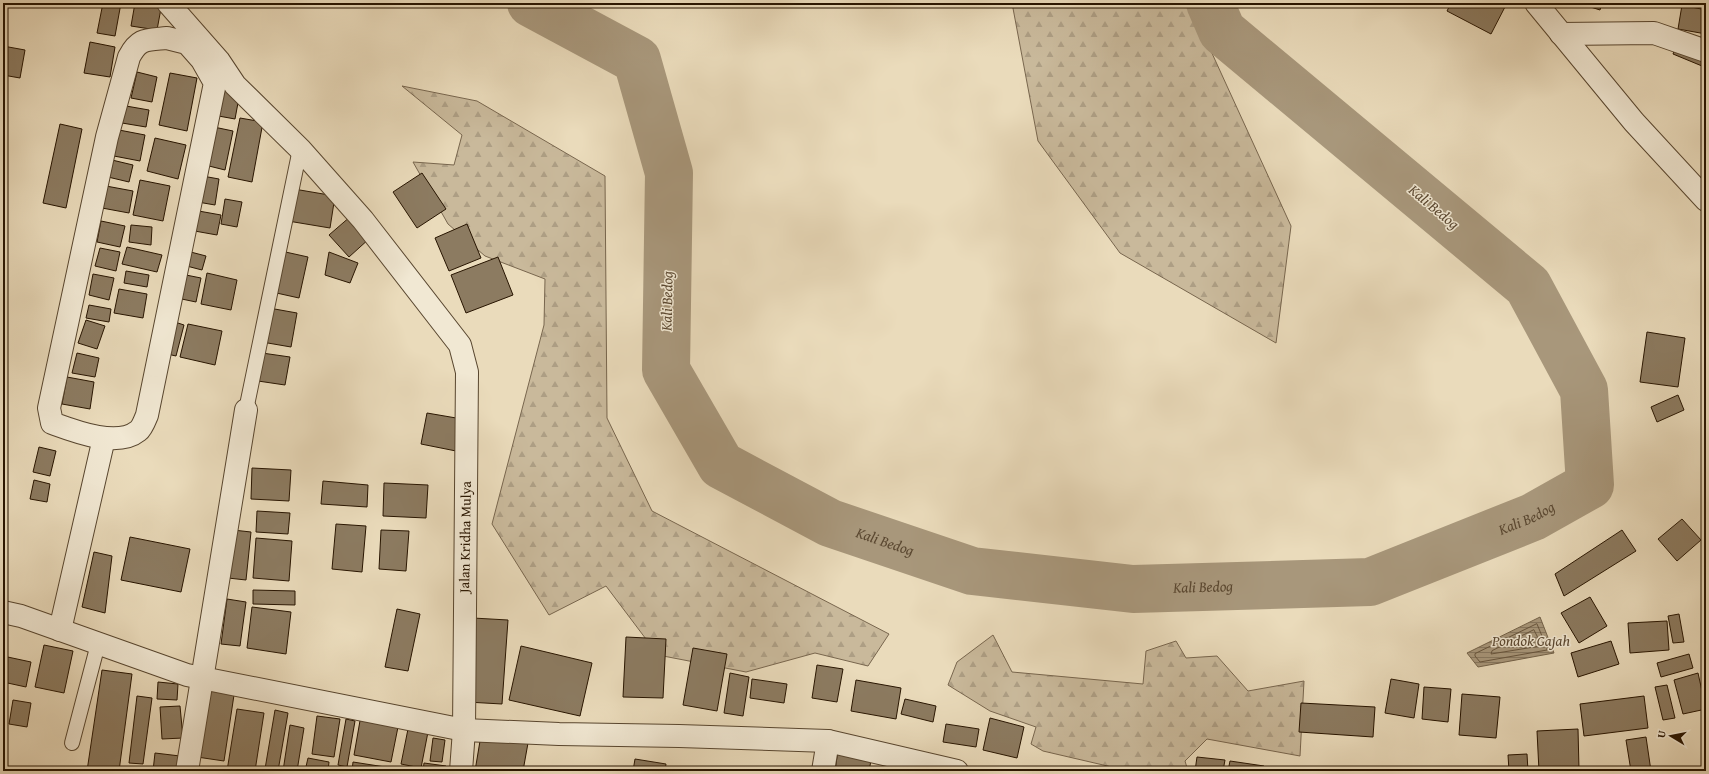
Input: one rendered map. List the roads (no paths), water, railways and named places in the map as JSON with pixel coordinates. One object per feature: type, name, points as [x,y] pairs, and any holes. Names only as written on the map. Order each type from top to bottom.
[{"type":"street","points":[[168,3],[219,61],[235,85],[300,149]]},
{"type":"street","points":[[1536,3],[1634,122],[1706,200]]},
{"type":"street","points":[[1561,34],[1654,33],[1706,51]]},
{"type":"street","points":[[167,38],[187,42],[202,60],[215,83],[147,415],[139,430],[127,437],[104,438],[52,423],[48,408],[108,137],[129,57],[135,46],[142,40],[167,38]]},
{"type":"street","name":"Jalan Kridha Mulya","points":[[300,149],[363,220],[460,345],[467,372],[464,730],[461,771]]},
{"type":"street","points":[[187,771],[246,410]]},
{"type":"street","points":[[60,630],[104,438]]},
{"type":"street","points":[[3,612],[21,616],[187,675],[464,730],[828,741],[957,771]]},
{"type":"street","points":[[823,771],[828,741]]},
{"type":"lane","points":[[246,410],[300,149]]},
{"type":"lane","points":[[72,742],[98,644]]},
{"type":"water","name":"Pondok Gajah","points":[[1540,617],[1554,653],[1478,667],[1467,653]]},
{"type":"waterway","name":"Kali Bedog","points":[[531,3],[637,60],[669,173],[666,370],[721,465],[830,523],[972,571],[1133,589],[1370,582],[1533,517],[1590,485],[1584,390],[1528,286],[1222,31],[1210,3]]}]
